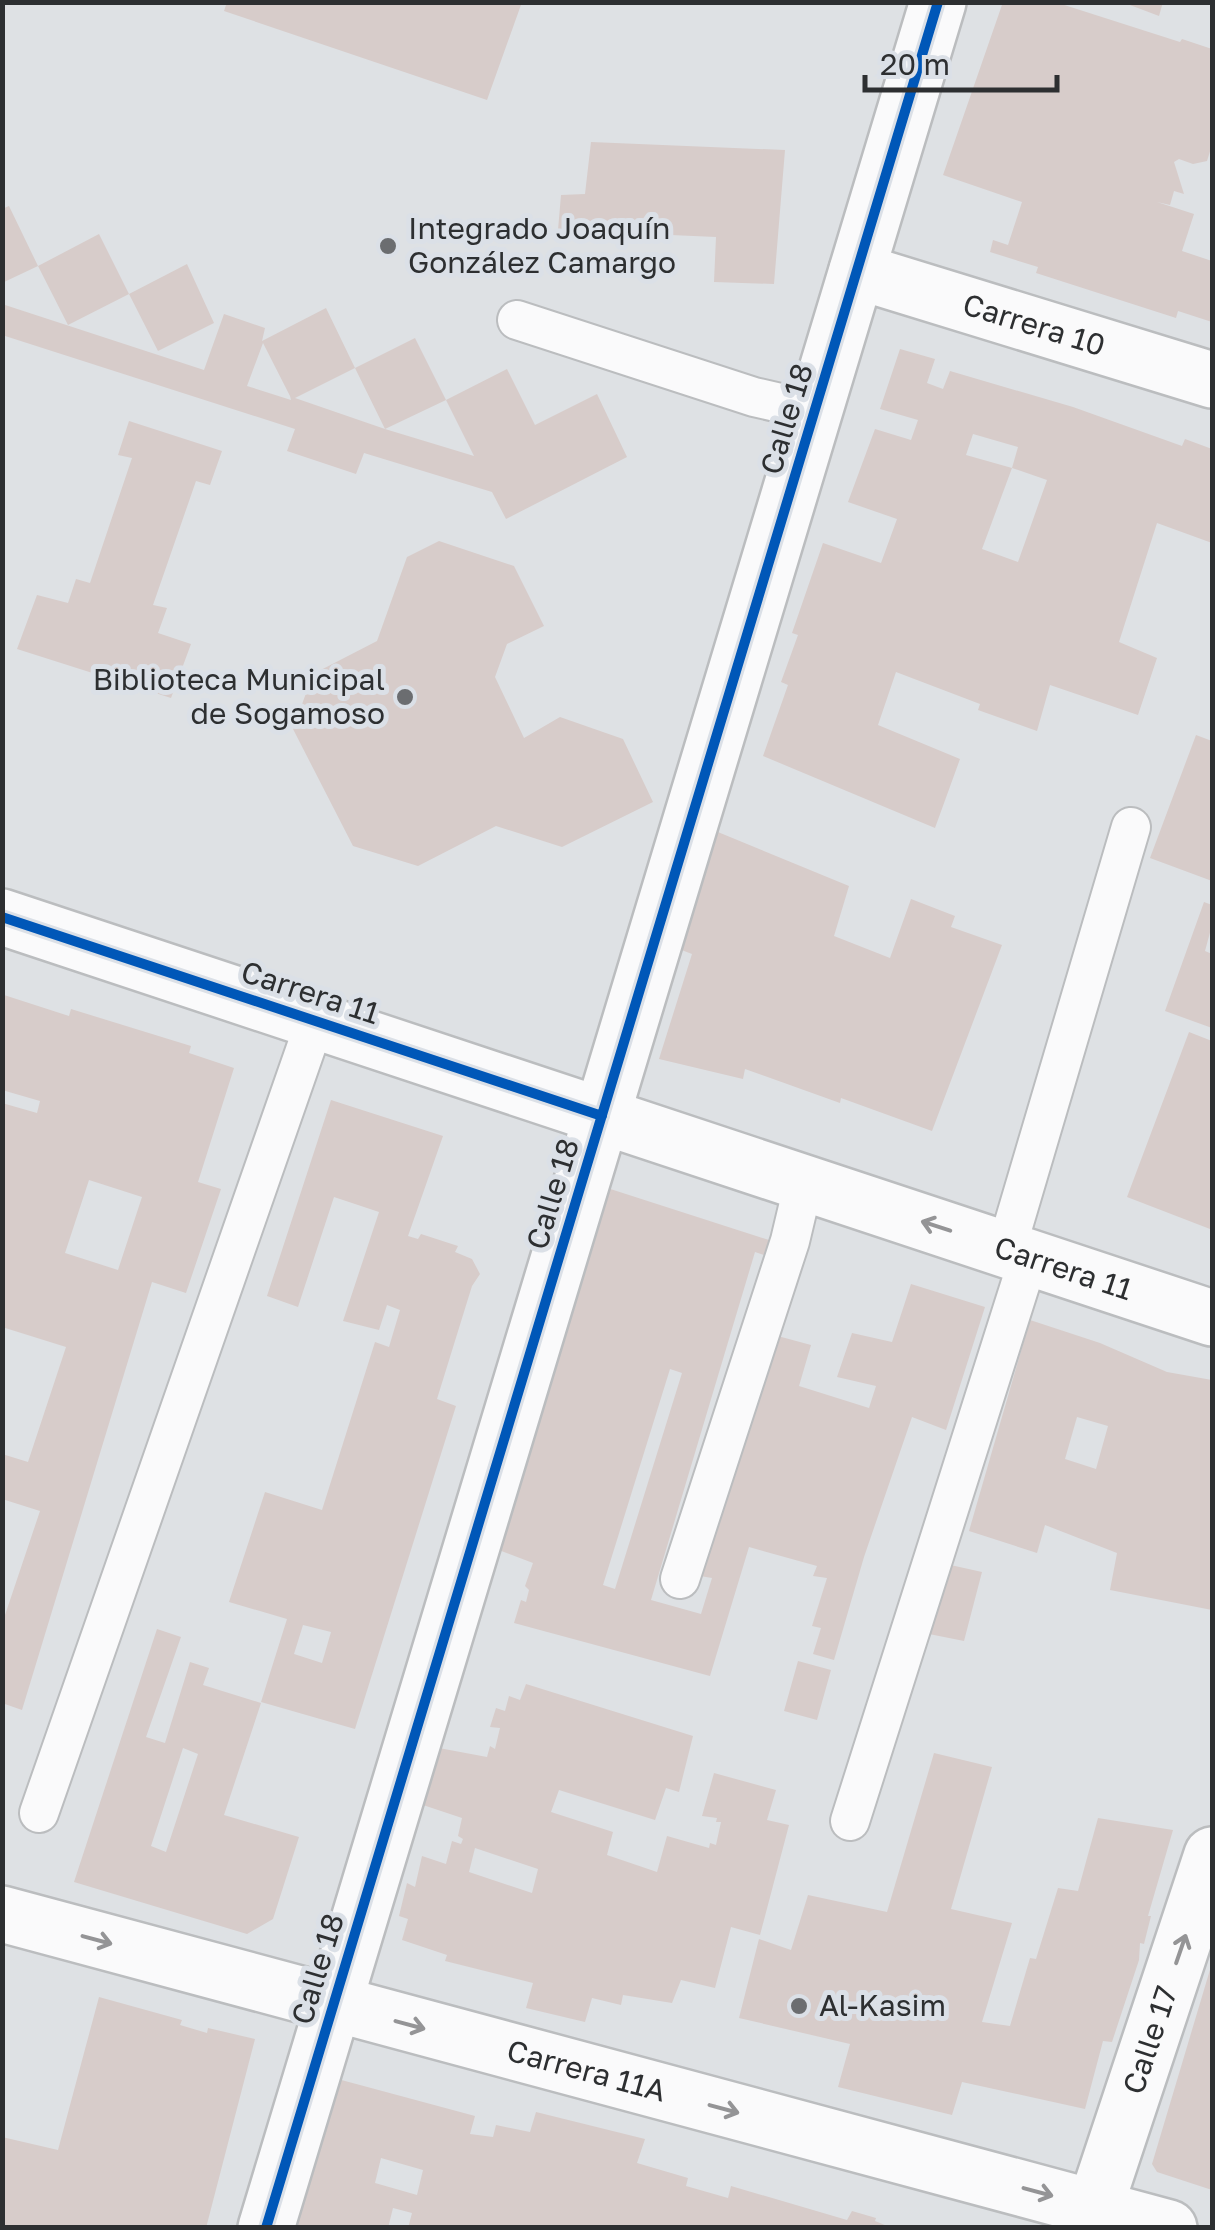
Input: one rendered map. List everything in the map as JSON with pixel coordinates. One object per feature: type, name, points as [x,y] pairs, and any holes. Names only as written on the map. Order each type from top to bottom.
[{"type":"street","name":"Calle 18","points":[[266,2228],[938,2]]},
{"type":"street","name":"Carrera 10","points":[[858,271],[1212,380]]},
{"type":"street","name":"Carrera 11","points":[[2,918],[1212,1318]]},
{"type":"street","name":"Calle 17","points":[[1091,2217],[1212,1855]]},
{"type":"street","name":"Carrera 11A","points":[[2,1914],[1091,2217],[1169,2228]]},
{"type":"lane","points":[[517,320],[754,398],[815,410]]},
{"type":"lane","points":[[850,1821],[1018,1254],[1131,827]]},
{"type":"lane","points":[[39,1813],[316,1022]]},
{"type":"lane","points":[[680,1579],[790,1241],[804,1182]]},
{"type":"building","points":[[227,2],[522,2],[487,100],[224,11]]},
{"type":"building","points":[[1003,2],[1055,2],[1212,49],[1212,145],[1207,161],[1174,162],[1184,194],[1174,191],[1170,205],[1157,202],[1194,214],[1182,251],[1212,261],[1212,322],[1178,311],[1176,318],[1036,273],[1038,267],[990,252],[993,240],[1008,245],[1022,202],[943,175]]},
{"type":"building","points":[[1122,2],[1163,2],[1159,16]]},
{"type":"building","points":[[591,142],[785,150],[774,284],[714,282],[716,237],[558,230],[561,195],[585,194]]},
{"type":"building","points":[[9,206],[38,266],[2,283],[2,209]]},
{"type":"building","points":[[99,234],[129,294],[68,325],[38,266]]},
{"type":"building","points":[[187,264],[214,323],[158,351],[129,294]]},
{"type":"building","points":[[2,304],[204,370],[224,314],[265,328],[262,341],[326,308],[355,368],[295,398],[474,456],[446,400],[507,369],[535,425],[597,394],[627,457],[506,519],[492,492],[364,453],[356,474],[287,451],[295,429],[2,335]],"holes":[[[263,343],[290,396],[291,400],[247,386]]]},
{"type":"building","points":[[415,338],[446,400],[385,429],[355,368]]},
{"type":"building","points":[[900,349],[935,359],[927,383],[943,389],[950,371],[1073,407],[1182,446],[1185,439],[1212,449],[1212,543],[1157,523],[1119,642],[1157,658],[1138,715],[1050,685],[1037,731],[978,710],[980,704],[896,672],[878,725],[960,759],[935,828],[763,756],[788,685],[781,682],[798,635],[792,633],[823,543],[881,563],[897,519],[848,502],[875,429],[911,440],[918,420],[880,409]],"holes":[[[973,434],[1018,447],[1012,468],[966,455]],[[1012,468],[1047,480],[1018,562],[982,549]]]},
{"type":"building","points":[[129,421],[222,451],[210,485],[196,481],[153,605],[167,608],[158,633],[191,644],[171,698],[17,649],[37,595],[68,603],[76,579],[90,583],[132,458],[118,455]]},
{"type":"building","name":"Biblioteca Municipal de Sogamoso","points":[[439,541],[514,566],[544,626],[507,644],[495,677],[524,738],[560,717],[623,739],[653,802],[562,847],[496,826],[418,866],[353,846],[293,729],[313,674],[377,641],[407,557]]},
{"type":"building","points":[[1196,735],[1212,741],[1212,881],[1150,858]]},
{"type":"building","points":[[713,830],[849,886],[834,936],[890,958],[911,899],[955,916],[951,927],[1002,945],[932,1131],[745,1069],[743,1079],[659,1059],[692,954],[671,946]]},
{"type":"building","points":[[1204,902],[1212,905],[1212,925],[1205,951],[1212,954],[1212,1028],[1165,1011]]},
{"type":"building","points":[[4,995],[69,1016],[71,1009],[191,1046],[189,1053],[234,1068],[198,1182],[221,1189],[186,1293],[152,1282],[22,1710],[2,1703],[2,1624],[40,1511],[2,1499],[2,1454],[28,1462],[66,1347],[2,1327],[2,1103],[37,1113],[40,1101],[2,1090]],"holes":[[[89,1180],[142,1197],[118,1270],[65,1253]]]},
{"type":"building","points":[[1189,1032],[1212,1041],[1210,1229],[1127,1197]]},
{"type":"building","points":[[331,1100],[443,1136],[408,1236],[418,1239],[421,1234],[458,1246],[455,1252],[472,1259],[480,1274],[472,1286],[437,1399],[456,1406],[355,1729],[261,1702],[287,1619],[229,1602],[265,1492],[322,1510],[375,1342],[389,1347],[400,1310],[387,1305],[379,1330],[343,1321],[379,1212],[334,1197],[298,1307],[267,1296]],"holes":[[[303,1625],[331,1632],[322,1663],[294,1654]]]},
{"type":"building","points":[[598,1185],[772,1241],[767,1256],[755,1252],[651,1600],[701,1614],[712,1578],[700,1576],[774,1335],[811,1345],[799,1386],[869,1408],[876,1386],[837,1377],[852,1333],[892,1342],[911,1284],[985,1307],[946,1430],[912,1417],[834,1660],[813,1654],[821,1628],[812,1626],[827,1578],[813,1576],[817,1566],[749,1547],[710,1676],[514,1623],[521,1600],[526,1602],[529,1590],[525,1586],[533,1563],[496,1549]],"holes":[[[670,1369],[682,1373],[615,1589],[603,1585]]]},
{"type":"building","points":[[1030,1320],[1100,1343],[1167,1372],[1212,1380],[1212,1610],[1110,1590],[1117,1553],[1045,1525],[1037,1553],[969,1531]],"holes":[[[1077,1417],[1108,1426],[1096,1469],[1065,1459]]]},
{"type":"building","points":[[946,1564],[982,1572],[964,1641],[929,1634]]},
{"type":"building","points":[[157,1629],[181,1637],[146,1737],[165,1743],[190,1662],[209,1668],[203,1685],[261,1703],[224,1815],[299,1837],[273,1919],[247,1934],[74,1882]],"holes":[[[183,1748],[198,1754],[166,1852],[151,1846]]]},
{"type":"building","points":[[798,1661],[831,1670],[817,1720],[784,1711]]},
{"type":"building","points":[[526,1684],[693,1736],[679,1792],[666,1788],[655,1820],[559,1790],[551,1812],[613,1832],[607,1855],[657,1872],[667,1836],[709,1848],[710,1843],[716,1845],[721,1822],[702,1816],[714,1773],[776,1790],[767,1820],[789,1825],[760,1935],[731,1927],[715,1988],[681,1980],[672,2003],[623,1995],[621,2005],[592,1998],[585,2022],[526,2008],[533,1983],[445,1961],[447,1955],[402,1940],[408,1919],[399,1916],[407,1883],[415,1887],[422,1856],[446,1864],[452,1841],[461,1844],[463,1839],[458,1836],[462,1818],[423,1805],[439,1748],[487,1757],[490,1746],[495,1749],[500,1728],[490,1727],[496,1708],[505,1711],[509,1696],[520,1700]],"holes":[[[475,1848],[538,1869],[532,1893],[469,1872]]]},
{"type":"building","points":[[934,1753],[992,1767],[951,1909],[1012,1923],[982,2022],[1010,2026],[1030,1958],[1036,1959],[1058,1888],[1078,1891],[1098,1818],[1173,1830],[1148,1916],[1144,1944],[1140,1943],[1139,1960],[1112,2042],[1103,2041],[1085,2109],[962,2082],[952,2115],[838,2087],[850,2044],[739,2018],[759,1939],[791,1950],[808,1895],[887,1912]]},
{"type":"building","points":[[1212,1963],[1212,2190],[1157,2172],[1152,2164]]},
{"type":"building","points":[[99,1997],[182,2020],[180,2025],[207,2033],[208,2028],[255,2039],[206,2228],[2,2228],[2,2137],[58,2150]]},
{"type":"building","points":[[334,2078],[475,2116],[470,2134],[493,2137],[496,2125],[530,2132],[536,2112],[645,2139],[637,2163],[688,2178],[686,2186],[728,2198],[731,2186],[847,2220],[852,2211],[892,2228],[408,2228],[412,2213],[393,2208],[388,2228],[285,2228]],"holes":[[[381,2158],[423,2170],[417,2195],[375,2183]]]},
{"type":"cycle path","points":[[266,2228],[938,2]]},
{"type":"cycle path","points":[[2,917],[602,1116]]},
{"type":"place","name":"Integrado Joaquín González Camargo","points":[[388,246]]},
{"type":"place","name":"Biblioteca Municipal de Sogamoso","points":[[405,697]]},
{"type":"place","name":"Al-Kasim","points":[[799,2006]]}]
